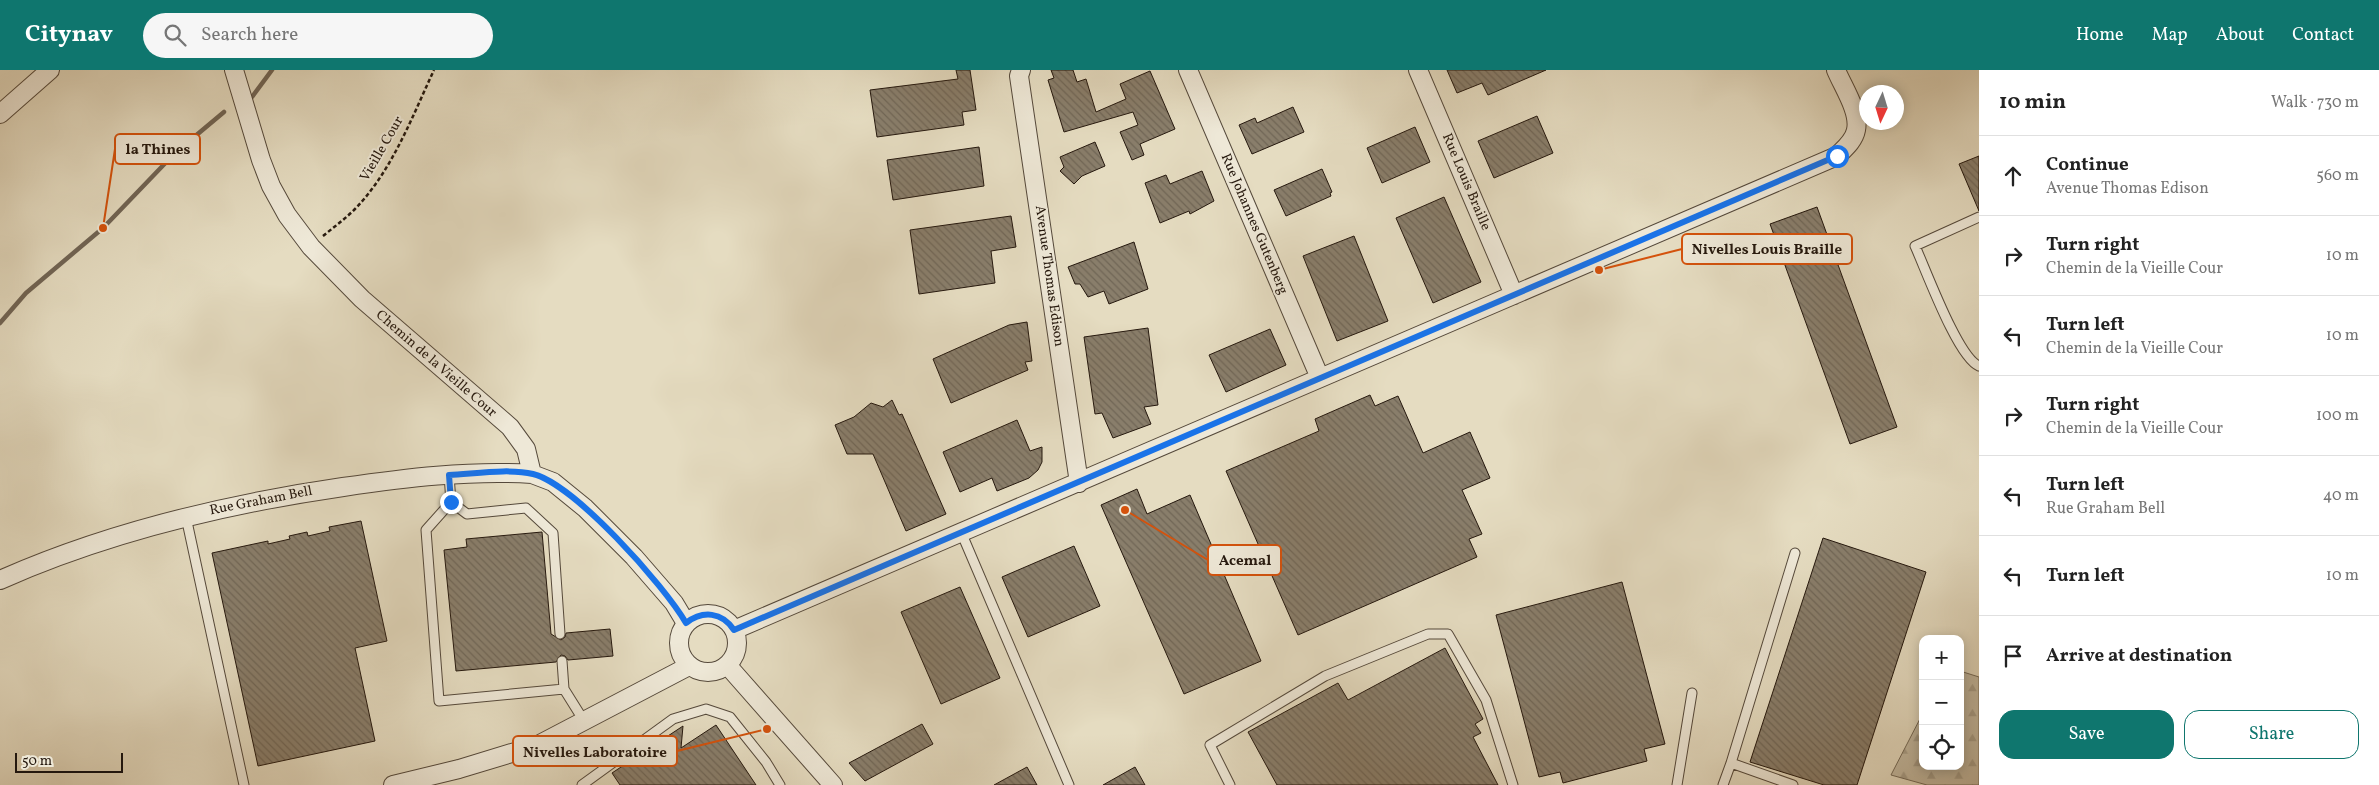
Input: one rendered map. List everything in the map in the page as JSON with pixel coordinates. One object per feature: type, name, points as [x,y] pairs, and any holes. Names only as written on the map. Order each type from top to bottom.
[{"type":"street","points":[[0,114],[50,70]]},
{"type":"street","name":"Chemin de la Vieille Cour","points":[[234,70],[271,186],[286,215],[311,247],[390,324],[510,427],[526,449],[532,474]]},
{"type":"street","name":"Avenue Thomas Edison","points":[[1021,70],[1019,76],[1078,483]]},
{"type":"street","name":"Rue Johannes Gutenberg","points":[[1188,70],[1320,378]]},
{"type":"street","name":"Rue Louis Braille","points":[[1418,70],[1514,295]]},
{"type":"street","points":[[734,630],[1837,156],[1850,143],[1856,131],[1856,116],[1836,70]]},
{"type":"street","points":[[532,474],[553,482],[585,508],[634,557],[674,603],[686,623]]},
{"type":"street","name":"Rue Graham Bell","points":[[0,580],[37,564],[186,516],[274,497],[385,481],[449,475],[532,474]]},
{"type":"street","points":[[703,614],[713,614],[723,618],[734,630],[737,648],[734,658],[728,666],[708,673],[698,671],[689,666],[682,658],[678,642],[680,632],[686,623],[693,618],[703,614]]},
{"type":"street","points":[[393,785],[538,745],[689,666]]},
{"type":"street","points":[[728,666],[833,785]]},
{"type":"lane","points":[[1979,218],[1915,246],[1960,347],[1972,363],[1979,366]]},
{"type":"lane","points":[[449,475],[451,502],[426,530],[440,701],[564,689]]},
{"type":"lane","points":[[451,502],[467,514],[526,508],[553,533],[560,634]]},
{"type":"lane","points":[[186,516],[244,785]]},
{"type":"lane","points":[[964,538],[1069,785]]},
{"type":"lane","points":[[1723,785],[1795,553]]},
{"type":"lane","points":[[1230,785],[1210,745],[1325,676],[1428,634],[1448,634],[1486,700],[1513,785]]},
{"type":"lane","points":[[562,661],[564,689],[584,721]]},
{"type":"lane","points":[[1677,785],[1692,693]]},
{"type":"lane","points":[[582,785],[673,719],[706,709],[730,717],[766,762],[780,785]]},
{"type":"lane","points":[[1731,763],[1780,783],[1793,785]]},
{"type":"path","name":"Vieille Cour","points":[[311,247],[355,209],[380,178],[396,150],[434,70]]},
{"type":"green space","points":[[1964,672],[1979,677],[1979,785],[1927,785],[1891,775],[1919,721],[1919,770],[1964,770]]},
{"type":"building","points":[[956,70],[970,70],[976,110],[962,112],[964,125],[877,137],[870,90],[958,79]]},
{"type":"building","points":[[1051,70],[1073,70],[1077,82],[1086,79],[1096,112],[1126,99],[1120,84],[1150,71],[1175,129],[1140,144],[1144,155],[1132,160],[1120,132],[1138,125],[1133,112],[1064,132],[1048,80],[1054,78]]},
{"type":"building","points":[[1447,70],[1546,70],[1488,95],[1482,83],[1457,93]]},
{"type":"building","points":[[1293,107],[1304,132],[1252,154],[1239,125],[1255,118],[1257,123]]},
{"type":"building","points":[[1537,116],[1553,153],[1494,178],[1478,141]]},
{"type":"building","points":[[1415,127],[1430,162],[1382,183],[1367,148]]},
{"type":"building","points":[[1095,142],[1105,166],[1082,176],[1074,184],[1060,171],[1064,167],[1060,157]]},
{"type":"building","points":[[979,147],[984,186],[893,200],[887,160]]},
{"type":"building","points":[[1979,156],[1979,211],[1959,164]]},
{"type":"building","points":[[1322,169],[1332,192],[1330,193],[1331,196],[1286,216],[1274,190]]},
{"type":"building","points":[[1202,171],[1214,201],[1190,214],[1189,211],[1160,223],[1145,183],[1166,175],[1170,184]]},
{"type":"building","points":[[1444,197],[1481,282],[1433,303],[1396,218]]},
{"type":"building","points":[[1817,207],[1897,427],[1850,444],[1770,224]]},
{"type":"building","points":[[1011,216],[1016,247],[991,251],[995,283],[919,294],[910,230]]},
{"type":"building","points":[[1354,236],[1388,321],[1337,341],[1303,256]]},
{"type":"building","points":[[1134,242],[1148,289],[1109,304],[1104,291],[1088,297],[1080,284],[1075,284],[1068,267]]},
{"type":"building","points":[[1027,322],[1032,361],[1025,362],[1028,370],[951,403],[933,359],[1009,325]]},
{"type":"building","points":[[1148,328],[1158,405],[1144,407],[1151,424],[1113,438],[1102,413],[1095,414],[1084,337]]},
{"type":"building","points":[[1270,329],[1286,365],[1226,392],[1209,355]]},
{"type":"building","points":[[1370,395],[1375,406],[1398,396],[1423,453],[1470,432],[1490,478],[1462,490],[1482,534],[1469,539],[1477,557],[1298,635],[1226,471],[1319,431],[1315,419]]},
{"type":"building","points":[[892,400],[899,415],[902,414],[946,514],[906,531],[873,454],[847,454],[835,425],[854,417],[871,403],[883,407]]},
{"type":"building","points":[[1017,420],[1030,451],[1042,447],[1042,462],[1038,470],[1029,478],[997,491],[992,478],[960,492],[943,452]]},
{"type":"building","points":[[1137,489],[1147,514],[1190,495],[1261,661],[1184,694],[1101,505]]},
{"type":"building","points":[[361,521],[387,641],[355,648],[375,741],[258,766],[212,553],[268,541],[268,544],[290,539],[289,536],[307,532],[308,536],[330,531],[329,527]]},
{"type":"building","points":[[542,532],[551,634],[561,640],[565,637],[566,633],[610,629],[613,656],[568,660],[565,656],[561,655],[556,662],[456,671],[444,550],[467,547],[466,539]]},
{"type":"building","points":[[1823,538],[1926,572],[1857,785],[1824,785],[1750,762]]},
{"type":"building","points":[[1074,546],[1100,606],[1028,637],[1002,577]]},
{"type":"building","points":[[1622,582],[1665,744],[1644,749],[1647,761],[1563,783],[1560,772],[1539,777],[1496,615]]},
{"type":"building","points":[[960,587],[1000,678],[941,704],[901,612]]},
{"type":"building","points":[[1445,648],[1483,719],[1475,724],[1481,733],[1473,737],[1498,785],[1277,785],[1248,732],[1338,683],[1348,700]]},
{"type":"building","points":[[922,724],[933,744],[865,781],[849,763]]},
{"type":"building","points":[[716,725],[756,785],[620,785],[612,773],[683,726],[681,748]]},
{"type":"building","points":[[1027,767],[1037,785],[994,785]]},
{"type":"building","points":[[1135,767],[1145,785],[1103,785]]},
{"type":"waterway","points":[[252,97],[272,70]]},
{"type":"waterway","points":[[0,323],[26,293],[103,228],[175,153],[224,112]]},
{"type":"place","name":"la Thines","points":[[103,228]]},
{"type":"place","name":"Nivelles Louis Braille","points":[[1599,270]]},
{"type":"place","name":"Acemal","points":[[1125,510]]},
{"type":"place","name":"Nivelles Laboratoire","points":[[767,729]]},
{"type":"route","points":[[451,502],[449,475],[513,472],[532,474],[553,482],[585,508],[634,557],[674,603],[686,623],[703,614],[713,614],[731,624],[734,630],[1837,156]]}]
